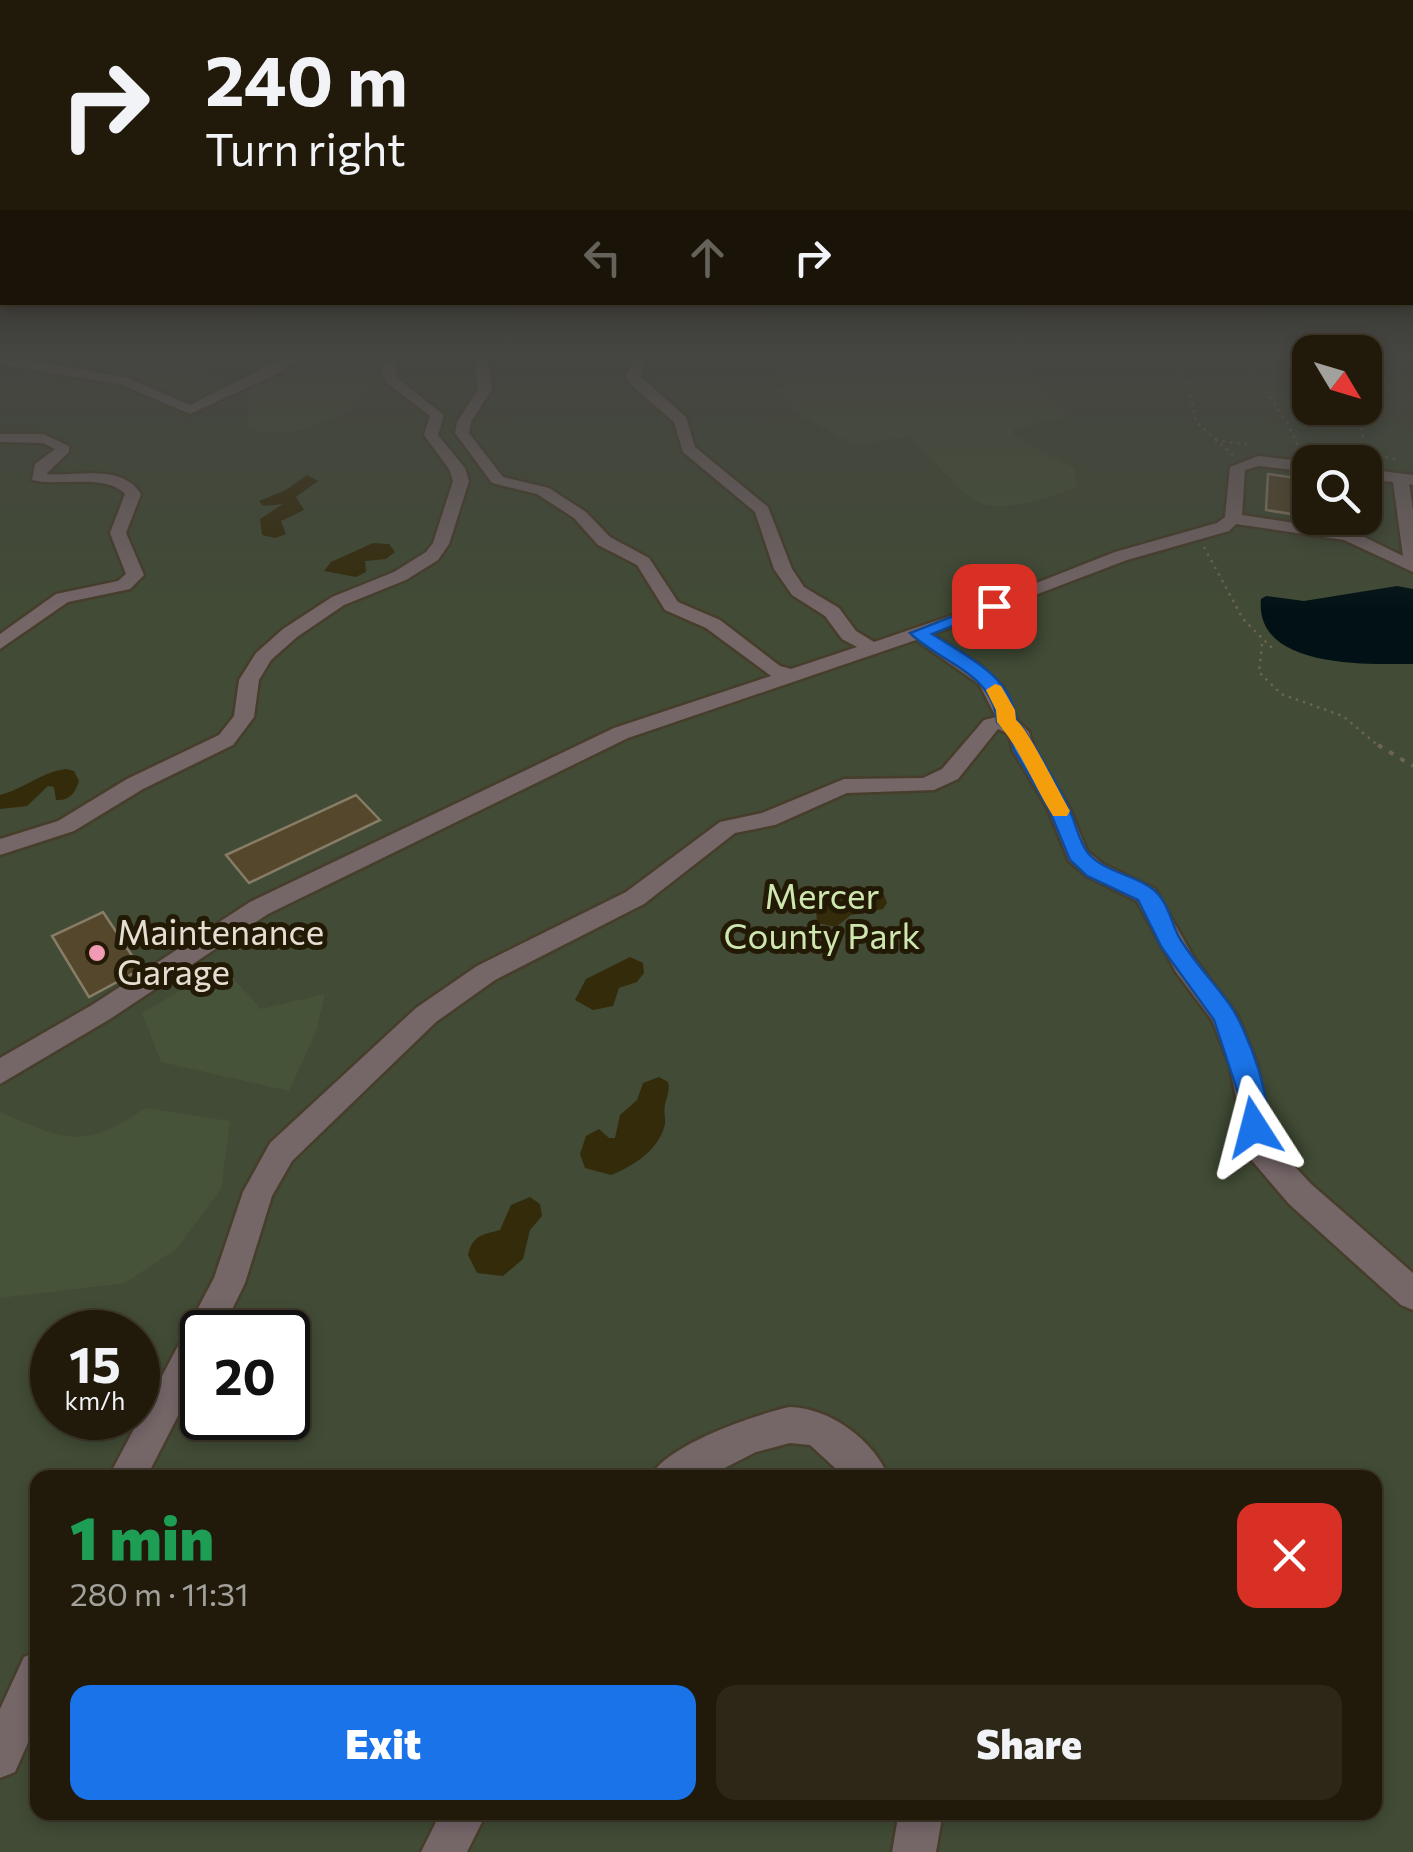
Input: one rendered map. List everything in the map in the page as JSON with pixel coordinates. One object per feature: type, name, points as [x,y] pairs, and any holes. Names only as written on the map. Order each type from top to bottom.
[{"type":"lane","points":[[0,643],[62,598],[124,585],[135,575],[118,533],[133,494],[128,486],[106,479],[68,482],[37,478],[40,467],[64,450],[59,443],[48,440]]},
{"type":"lane","points":[[0,847],[66,826],[134,784],[226,740],[244,717],[250,680],[263,656],[338,600],[400,576],[432,556],[441,544],[461,481],[457,468],[435,440]]},
{"type":"lane","points":[[468,440],[492,473],[510,484],[543,491],[580,515],[604,541],[643,562],[671,606],[713,624],[774,670],[793,676]]},
{"type":"lane","points":[[686,440],[688,449],[762,510],[783,569],[798,591],[832,612],[848,635],[873,649]]},
{"type":"lane","points":[[0,1072],[101,1012],[259,908],[621,733],[873,649],[1122,556],[1224,527],[1233,519],[1238,467],[1244,463],[1292,461]]},
{"type":"lane","points":[[1382,472],[1407,480],[1413,565]]},
{"type":"lane","points":[[1233,519],[1292,523]]},
{"type":"lane","points":[[1362,535],[1413,565]]},
{"type":"lane","points":[[918,633],[978,671],[993,686],[1006,710],[1006,722]]},
{"type":"lane","points":[[215,1310],[229,1283],[258,1192],[281,1152],[426,1015],[486,973],[635,898],[728,827],[767,820],[844,786],[926,785],[950,774],[991,724],[1006,722],[1018,732],[1024,750],[1059,809],[1077,855],[1095,870],[1146,895],[1177,953],[1224,1014],[1243,1063],[1258,1148],[1300,1194],[1413,1294]]},
{"type":"lane","points":[[130,1470],[180,1377]]},
{"type":"lane","points":[[684,1470],[766,1430],[806,1424],[843,1447],[865,1470]]},
{"type":"lane","points":[[0,1756],[30,1690]]},
{"type":"lane","points":[[443,1852],[461,1820]]},
{"type":"lane","points":[[914,1852],[920,1820]]},
{"type":"path","points":[[1218,440],[1244,463]]},
{"type":"path","points":[[1382,456],[1409,462]]},
{"type":"path","points":[[1198,534],[1238,613],[1262,644],[1275,651]]},
{"type":"path","points":[[1262,644],[1257,669],[1264,682],[1289,697],[1340,714],[1381,751],[1413,766]]},
{"type":"green space","name":"Mercer County Park","points":[[0,440],[1413,440],[1413,1852],[0,1852]]},
{"type":"green space","points":[[847,440],[883,440],[855,445]]},
{"type":"green space","points":[[914,440],[1023,440],[1074,468],[1077,487],[1001,506],[977,502]]},
{"type":"green space","points":[[222,966],[261,1009],[325,994],[316,1032],[289,1091],[161,1062],[142,1013]]},
{"type":"green space","points":[[145,1108],[230,1121],[221,1189],[176,1249],[125,1283],[0,1298],[0,1112],[74,1137],[105,1131]]},
{"type":"sand","points":[[307,475],[318,481],[296,497],[304,510],[281,521],[286,534],[275,538],[262,535],[260,519],[283,504],[263,506],[259,501],[286,490]]},
{"type":"sand","points":[[373,543],[389,544],[395,552],[386,559],[365,561],[366,572],[356,577],[324,571],[331,562]]},
{"type":"sand","points":[[66,769],[74,771],[79,781],[68,798],[56,800],[54,787],[48,786],[27,806],[0,809],[0,795]]},
{"type":"sand","points":[[870,888],[884,895],[887,903],[883,909],[851,915],[836,927],[817,923],[816,909],[821,905]]},
{"type":"sand","points":[[630,957],[643,963],[644,973],[637,982],[619,988],[613,1006],[593,1010],[575,1000],[586,979]]},
{"type":"sand","points":[[659,1077],[668,1082],[669,1088],[665,1125],[650,1151],[611,1175],[585,1168],[580,1154],[586,1136],[599,1129],[615,1138],[620,1115],[637,1100],[643,1083]]},
{"type":"sand","points":[[530,1197],[540,1204],[542,1216],[530,1230],[523,1259],[503,1276],[477,1273],[468,1255],[473,1243],[479,1236],[500,1230],[511,1205]]},
{"type":"shaded area","points":[[1397,586],[1413,589],[1413,664],[1318,658],[1275,639],[1264,622],[1261,599],[1266,596],[1304,601]]},
{"type":"building","points":[[1268,474],[1292,477],[1292,514],[1266,510]]},
{"type":"building","points":[[356,795],[380,820],[249,883],[226,855]]},
{"type":"building","name":"Maintenance Garage","points":[[103,912],[141,969],[89,997],[52,936]]},
{"type":"slow traffic","points":[[995,690],[1006,710],[1006,722],[1018,732],[1024,750],[1060,811]]},
{"type":"place","name":"Maintenance Garage","points":[[97,953]]},
{"type":"route","points":[[994,606],[918,633],[978,671],[993,686],[1006,710],[1006,722],[1018,732],[1024,750],[1059,809],[1077,855],[1095,870],[1146,895],[1154,906],[1170,942],[1224,1014],[1235,1037],[1251,1093],[1254,1127]]}]
